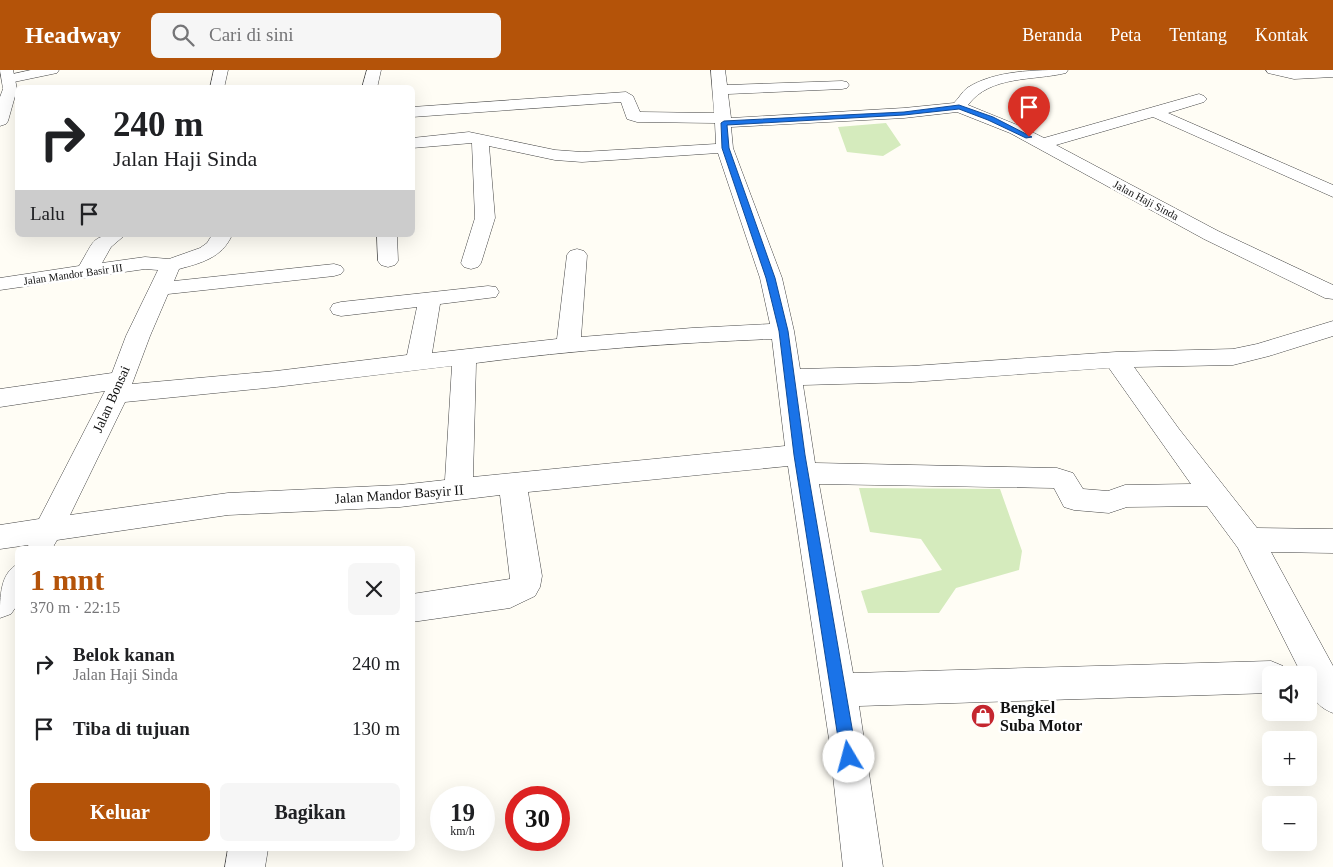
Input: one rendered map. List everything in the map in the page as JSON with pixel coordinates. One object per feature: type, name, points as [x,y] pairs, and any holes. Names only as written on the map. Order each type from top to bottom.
[{"type":"street","points":[[0,121],[10,89],[6,79],[52,70]]},
{"type":"street","points":[[218,85],[221,70]]},
{"type":"street","points":[[370,85],[374,70]]},
{"type":"street","points":[[718,70],[724,130],[771,278],[783,331],[801,464],[847,739],[863,867]]},
{"type":"street","points":[[959,107],[970,93],[983,85],[1001,80],[1061,70]]},
{"type":"street","points":[[1273,70],[1294,75],[1333,73]]},
{"type":"street","points":[[721,90],[842,85]]},
{"type":"street","points":[[415,112],[626,97],[633,116],[724,130]]},
{"type":"street","points":[[1042,144],[1199,99]]},
{"type":"street","name":"Jalan Haji Sinda","points":[[724,130],[904,114],[959,107],[1007,126],[1211,235],[1333,293]]},
{"type":"street","points":[[1154,112],[1333,192]]},
{"type":"street","points":[[415,143],[454,138],[480,139],[567,156],[724,130]]},
{"type":"street","points":[[471,263],[485,218],[480,139]]},
{"type":"street","points":[[87,271],[102,243],[112,237]]},
{"type":"street","name":"Jalan Mandor Basir III","points":[[0,284],[87,271],[156,265],[207,252],[221,241],[222,237]]},
{"type":"street","points":[[387,237],[388,261]]},
{"type":"street","points":[[566,345],[569,337],[577,255]]},
{"type":"street","name":"Jalan Bonsai","points":[[42,539],[118,387],[169,268],[156,265]]},
{"type":"street","points":[[159,289],[334,270]]},
{"type":"street","points":[[341,309],[488,292]]},
{"type":"street","points":[[418,362],[430,299]]},
{"type":"street","points":[[790,377],[912,374],[1116,360],[1233,357],[1261,351],[1333,328]]},
{"type":"street","points":[[0,398],[118,387],[276,379],[566,345],[692,335],[783,331]]},
{"type":"street","points":[[459,490],[464,356]]},
{"type":"street","points":[[1116,360],[1249,540],[1321,683]]},
{"type":"street","name":"Jalan Mandor Basyir II","points":[[0,538],[42,539],[228,504],[400,496],[513,484],[801,464],[1057,478],[1064,480],[1074,499],[1080,501],[1109,502],[1125,496],[1214,495]]},
{"type":"street","points":[[415,608],[510,594],[524,587],[526,576],[513,484]]},
{"type":"street","points":[[1249,540],[1333,541]]},
{"type":"street","points":[[0,604],[15,582]]},
{"type":"street","points":[[838,690],[1078,681],[1262,677]]},
{"type":"street","points":[[245,867],[248,851]]},
{"type":"green space","points":[[886,123],[901,145],[883,156],[847,152],[838,127]]},
{"type":"green space","points":[[859,488],[1000,489],[1022,551],[1019,570],[956,588],[939,613],[868,613],[861,591],[942,570],[921,539],[870,532]]},
{"type":"place","name":"Bengkel Suba Motor","points":[[983,716]]},
{"type":"route","points":[[849,757],[800,455],[783,331],[771,278],[725,148],[724,123],[904,114],[959,107],[991,119],[1029,137]]}]
